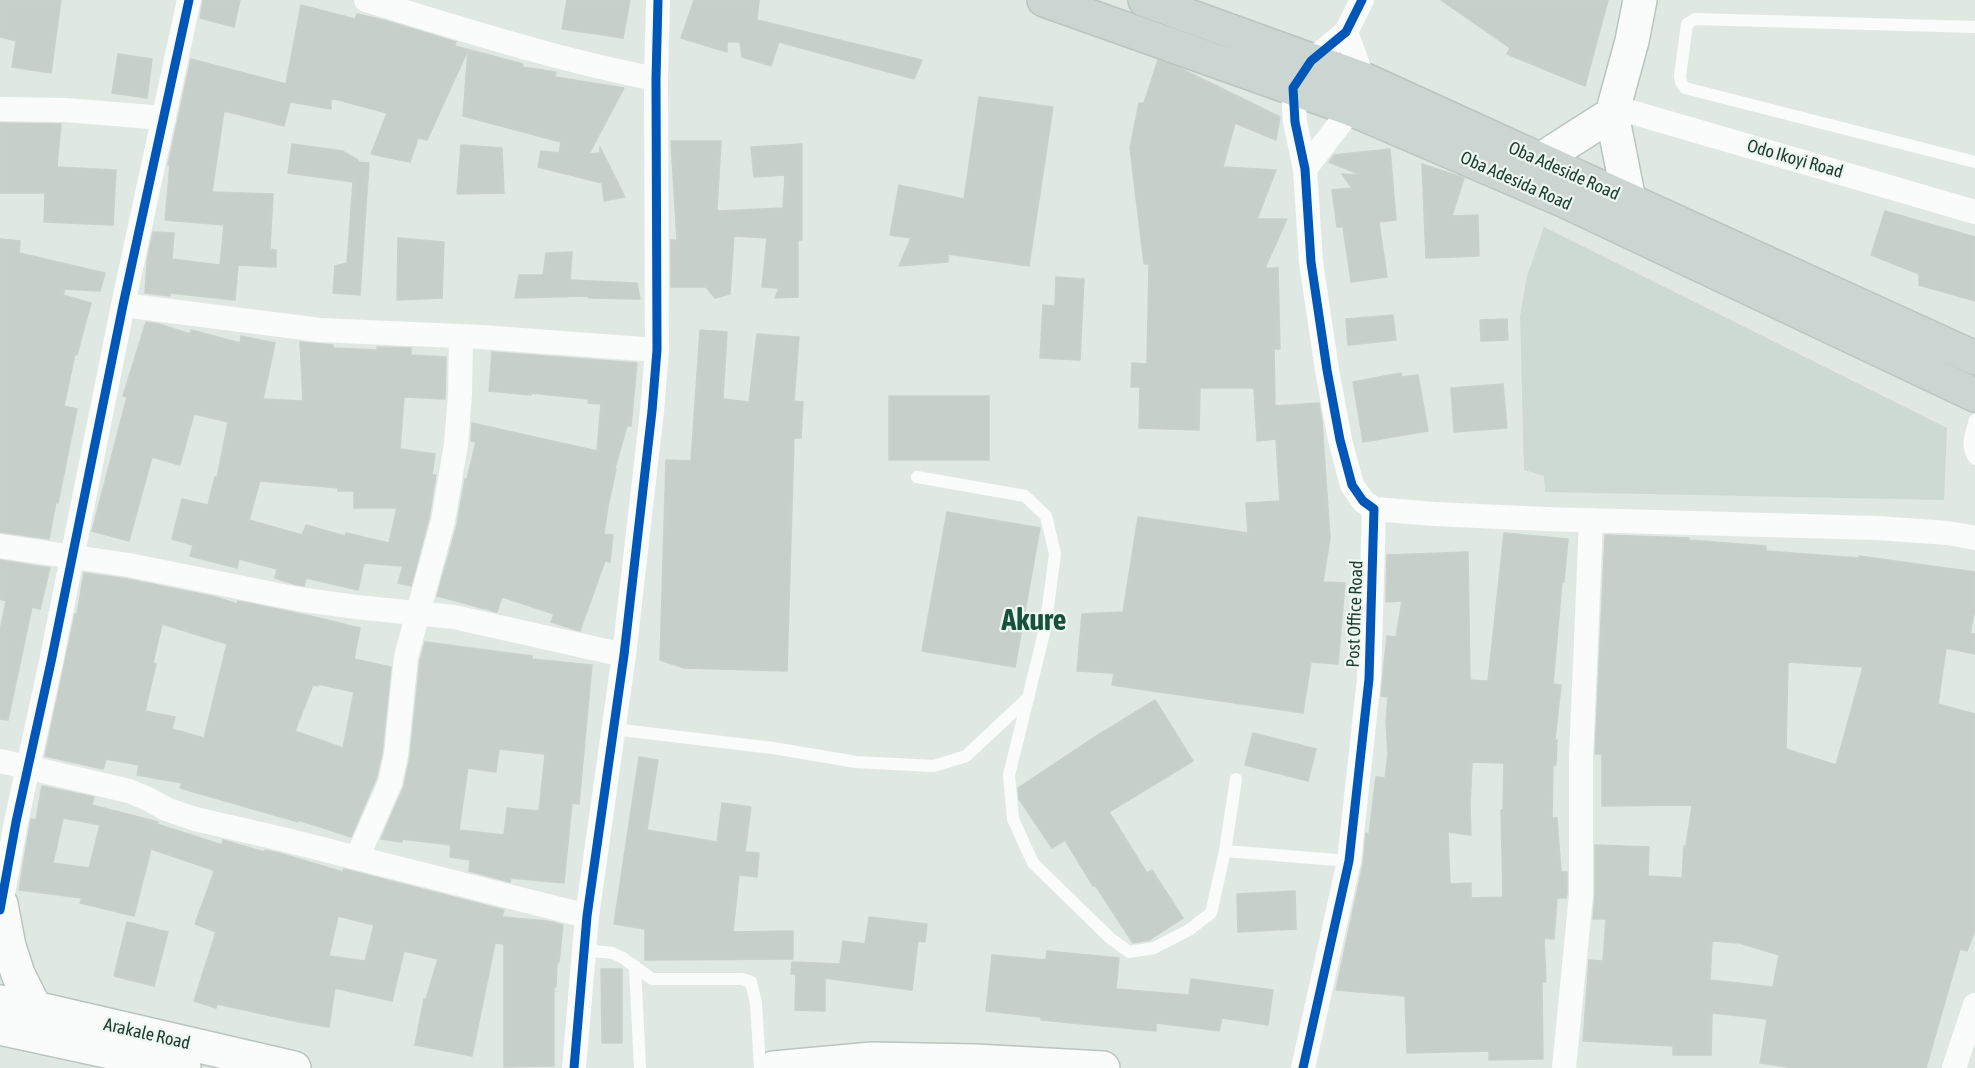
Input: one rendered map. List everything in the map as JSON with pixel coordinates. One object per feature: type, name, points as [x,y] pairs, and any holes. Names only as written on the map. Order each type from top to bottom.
[{"type":"main road","name":"Oba Adesida Road","points":[[1044,0],[1351,109],[1565,201],[1975,395]]},
{"type":"main road","name":"Oba Adeside Road","points":[[1145,0],[1364,79],[1975,358]]},
{"type":"main road","points":[[1629,200],[1613,110],[1632,41],[1640,0]]},
{"type":"main road","points":[[1540,160],[1613,110]]},
{"type":"main road","points":[[1,907],[18,974],[35,1008]]},
{"type":"main road","name":"Arakale Road","points":[[0,1002],[35,1008],[255,1064],[294,1068]]},
{"type":"main road","name":"Arakale Road","points":[[0,1028],[184,1068]]},
{"type":"main road","points":[[773,1068],[872,1059],[975,1061],[1104,1068]]},
{"type":"street","points":[[1,907],[27,768],[189,0]]},
{"type":"street","points":[[366,0],[532,51],[656,79]]},
{"type":"street","points":[[574,1068],[583,950],[624,655],[657,350],[658,0]]},
{"type":"street","points":[[1362,0],[1346,32],[1311,61],[1293,88],[1295,122],[1305,169],[1311,262],[1327,370],[1340,440],[1352,484],[1364,501],[1374,509],[1434,514],[1877,528],[1948,533],[1975,538]]},
{"type":"street","points":[[1305,169],[1351,109],[1364,79],[1346,32]]},
{"type":"street","points":[[0,109],[65,110],[164,118]]},
{"type":"street","name":"Odo Ikoyi Road","points":[[1613,110],[1975,212]]},
{"type":"street","points":[[123,305],[320,330],[657,350]]},
{"type":"street","points":[[357,858],[390,783],[396,755],[406,657],[443,521],[456,444],[461,337]]},
{"type":"street","name":"Post Office Road","points":[[1303,1068],[1349,861],[1369,678],[1374,509]]},
{"type":"street","points":[[1564,1068],[1581,896],[1581,759],[1591,520]]},
{"type":"street","points":[[0,546],[129,565],[298,598],[356,607],[454,617],[624,655]]},
{"type":"street","points":[[0,761],[129,791],[166,809],[195,819],[587,916]]},
{"type":"street","points":[[1954,1068],[1975,1005]]},
{"type":"lane","points":[[1975,27],[1695,19],[1687,24],[1680,76],[1685,88],[1975,162]]},
{"type":"lane","points":[[1975,420],[1968,441],[1970,452],[1975,459]]},
{"type":"lane","points":[[917,477],[1025,496],[1046,516],[1055,554],[1045,629],[1009,775],[1013,819],[1033,863],[1110,938],[1129,952],[1154,948],[1189,930],[1210,913],[1225,851],[1236,779]]},
{"type":"lane","points":[[613,729],[773,748],[856,762],[934,766],[966,756],[1029,697]]},
{"type":"lane","points":[[1225,851],[1349,861]]},
{"type":"lane","points":[[583,950],[613,954],[623,958],[652,979],[742,979],[750,982],[756,1003],[760,1068]]},
{"type":"lane","points":[[635,966],[640,1068]]},
{"type":"shaded area","points":[[1544,227],[1947,428],[1944,500],[1545,492],[1544,476],[1524,470],[1520,316],[1527,276]]},
{"type":"building","points":[[0,0],[61,0],[51,73],[12,67],[16,41],[0,37]]},
{"type":"building","points":[[203,0],[240,0],[234,27],[200,18]]},
{"type":"building","points":[[567,0],[630,0],[623,38],[562,29]]},
{"type":"building","points":[[694,0],[759,0],[757,20],[922,60],[914,79],[779,42],[771,66],[742,57],[740,42],[727,42],[727,52],[681,38]]},
{"type":"building","points":[[1441,0],[1608,0],[1585,86],[1507,54],[1510,48]]},
{"type":"building","points":[[301,5],[355,19],[357,14],[387,21],[456,42],[455,46],[523,64],[522,67],[556,72],[555,77],[624,88],[589,154],[600,153],[600,147],[625,197],[604,201],[602,183],[538,167],[541,151],[559,153],[561,142],[463,116],[468,50],[427,140],[418,138],[410,162],[371,154],[387,113],[331,98],[331,109],[290,102],[284,126],[224,111],[212,192],[273,194],[270,249],[276,250],[276,267],[238,265],[235,300],[170,293],[170,296],[145,293],[147,262],[153,232],[174,233],[172,259],[220,265],[224,225],[165,220],[170,165],[168,165],[191,59],[286,84]]},
{"type":"building","points":[[118,54],[152,59],[147,98],[112,93]]},
{"type":"building","points":[[1158,60],[1178,67],[1280,117],[1276,140],[1235,123],[1223,167],[1276,170],[1257,219],[1287,219],[1265,268],[1278,268],[1280,349],[1274,349],[1275,406],[1319,403],[1322,422],[1330,538],[1323,582],[1345,583],[1338,664],[1311,662],[1303,713],[1112,685],[1114,673],[1077,671],[1082,614],[1123,612],[1138,517],[1248,533],[1246,503],[1280,501],[1276,439],[1257,441],[1254,388],[1200,388],[1199,430],[1139,428],[1140,387],[1131,387],[1132,363],[1147,364],[1149,264],[1144,264],[1130,148],[1139,103],[1144,103]]},
{"type":"building","points":[[979,97],[1053,107],[1029,266],[948,254],[948,262],[899,266],[911,238],[890,235],[899,185],[964,199]]},
{"type":"building","points":[[0,123],[61,124],[57,167],[116,170],[113,225],[44,222],[45,193],[0,193]]},
{"type":"building","points":[[671,141],[721,141],[717,211],[783,208],[785,175],[754,177],[751,147],[802,144],[802,240],[798,240],[798,297],[775,298],[779,288],[762,287],[767,238],[734,236],[730,294],[715,298],[706,287],[671,287],[671,240],[677,240]]},
{"type":"building","points":[[292,144],[342,151],[358,162],[369,163],[360,295],[333,293],[335,266],[347,263],[353,182],[288,173]]},
{"type":"building","points":[[461,145],[502,148],[504,193],[457,194]]},
{"type":"building","points":[[1390,149],[1396,220],[1379,222],[1387,277],[1351,282],[1343,227],[1337,227],[1332,190],[1352,188],[1342,174],[1361,175],[1329,162],[1334,155]]},
{"type":"building","points":[[1422,164],[1464,178],[1452,216],[1478,215],[1479,256],[1426,258]]},
{"type":"building","points":[[1885,211],[1975,237],[1975,301],[1919,285],[1919,274],[1871,255]]},
{"type":"building","points":[[398,238],[444,242],[442,298],[397,300]]},
{"type":"building","points":[[0,239],[20,241],[19,253],[105,273],[100,291],[65,289],[63,295],[91,303],[77,355],[75,354],[64,406],[77,409],[49,539],[0,532]]},
{"type":"building","points":[[572,252],[570,280],[637,283],[640,299],[589,298],[588,296],[515,298],[519,275],[543,275],[546,253]]},
{"type":"building","points":[[1056,277],[1084,279],[1080,360],[1040,358],[1043,305],[1055,306]]},
{"type":"building","points":[[1393,315],[1396,340],[1348,345],[1346,319]]},
{"type":"building","points":[[1507,319],[1508,340],[1481,341],[1480,320]]},
{"type":"building","points":[[146,322],[190,334],[191,330],[240,343],[241,336],[275,343],[263,399],[303,401],[300,342],[333,345],[333,348],[377,350],[377,347],[411,348],[411,355],[446,357],[445,399],[404,397],[400,449],[435,454],[432,475],[436,475],[429,518],[411,586],[398,583],[403,566],[364,563],[358,590],[306,578],[304,586],[294,584],[275,578],[277,569],[239,559],[237,568],[190,556],[193,545],[172,539],[182,499],[208,505],[215,477],[217,478],[228,422],[194,414],[180,465],[152,457],[129,541],[92,531],[127,397],[123,396]],"holes":[[[260,481],[338,488],[338,491],[354,491],[354,508],[397,508],[389,543],[346,533],[345,536],[306,525],[302,535],[249,520]]]},
{"type":"building","points":[[700,330],[727,332],[723,399],[749,402],[757,334],[799,337],[794,401],[803,402],[801,438],[794,438],[787,671],[684,668],[660,660],[666,460],[691,461]]},
{"type":"building","points":[[492,352],[637,363],[631,426],[627,426],[615,468],[604,534],[613,535],[610,562],[605,561],[580,631],[551,622],[554,614],[502,597],[497,612],[437,596],[457,525],[465,479],[467,479],[476,442],[471,441],[472,423],[597,451],[601,404],[588,403],[589,399],[489,391]]},
{"type":"building","points":[[1401,373],[1401,377],[1418,375],[1428,431],[1363,442],[1353,382]]},
{"type":"building","points":[[1503,384],[1507,428],[1454,432],[1451,388]]},
{"type":"building","points":[[889,396],[989,396],[989,460],[889,460]]},
{"type":"building","points":[[947,512],[1040,528],[1015,667],[922,651]]},
{"type":"building","points":[[1504,533],[1568,539],[1553,684],[1561,685],[1555,740],[1557,740],[1556,765],[1553,765],[1552,818],[1557,818],[1561,872],[1567,872],[1567,894],[1566,898],[1557,898],[1554,939],[1544,938],[1546,982],[1542,982],[1543,1059],[1489,1060],[1489,1051],[1407,1053],[1405,996],[1336,990],[1363,864],[1366,833],[1369,834],[1376,777],[1385,778],[1388,754],[1386,722],[1388,697],[1381,696],[1387,636],[1396,637],[1402,601],[1386,602],[1387,555],[1468,552],[1470,680],[1488,681]],"holes":[[[1472,762],[1504,763],[1503,810],[1501,810],[1503,897],[1471,898],[1471,883],[1450,884],[1448,832],[1471,835]]]},
{"type":"building","points":[[1605,535],[1689,538],[1689,540],[1766,546],[1766,551],[1859,558],[1859,556],[1975,572],[1975,609],[1970,634],[1975,634],[1975,654],[1946,648],[1938,704],[1975,714],[1975,930],[1967,951],[1960,949],[1926,1068],[1794,1068],[1760,1063],[1767,1019],[1712,1013],[1711,1055],[1673,1055],[1673,1046],[1583,1041],[1589,960],[1603,961],[1606,919],[1593,919],[1595,845],[1649,847],[1648,876],[1682,878],[1684,846],[1686,846],[1692,805],[1602,806],[1602,754],[1595,754]],"holes":[[[1788,662],[1863,667],[1836,765],[1786,749]],[[1712,941],[1739,943],[1779,955],[1773,987],[1710,980]]]},
{"type":"building","points":[[0,560],[50,568],[40,609],[32,607],[8,720],[0,719],[0,631],[6,601],[0,599]]},
{"type":"building","points":[[84,573],[216,597],[237,604],[238,601],[360,628],[354,659],[391,667],[382,753],[376,779],[351,837],[180,788],[182,783],[137,775],[139,765],[106,759],[103,769],[45,756],[75,614],[77,614]],"holes":[[[162,624],[227,644],[204,738],[172,729],[175,717],[145,711]],[[318,684],[354,692],[343,748],[295,731],[313,685],[318,686]]]},
{"type":"building","points":[[425,642],[532,656],[532,659],[592,665],[579,804],[572,803],[564,883],[511,878],[510,882],[469,871],[470,860],[450,857],[451,845],[381,839],[404,786],[410,757],[420,660]],"holes":[[[499,749],[545,754],[539,811],[507,808],[504,835],[459,830],[468,768],[496,772]]]},
{"type":"building","points":[[1155,700],[1193,761],[1109,812],[1147,873],[1152,870],[1183,918],[1149,940],[1133,943],[1095,885],[1093,886],[1065,840],[1052,848],[1019,799],[1018,788]]},
{"type":"building","points":[[1253,733],[1316,749],[1308,781],[1245,765]]},
{"type":"building","points":[[639,757],[658,760],[647,830],[717,842],[722,803],[751,807],[745,852],[759,853],[757,877],[739,875],[733,932],[793,931],[793,959],[645,960],[645,929],[614,924]]},
{"type":"building","points":[[42,786],[94,797],[92,805],[158,822],[157,824],[222,845],[223,840],[264,852],[265,850],[279,853],[343,872],[344,869],[504,910],[502,917],[548,921],[563,925],[559,962],[557,962],[556,987],[554,987],[554,1066],[504,1067],[504,944],[495,943],[472,1056],[415,1045],[424,999],[426,999],[438,959],[404,951],[392,1001],[335,988],[329,1027],[217,1004],[216,1008],[194,1001],[216,932],[195,924],[213,870],[151,849],[134,916],[80,903],[82,898],[19,890],[31,819],[36,820]],"holes":[[[63,818],[100,825],[89,868],[53,863]],[[338,916],[374,925],[365,961],[329,956]]]},
{"type":"building","points":[[1295,891],[1296,929],[1238,932],[1237,894]]},
{"type":"building","points":[[869,917],[927,924],[925,942],[918,941],[912,990],[825,978],[825,1011],[795,1010],[796,974],[791,974],[792,962],[840,964],[843,941],[865,944]]},
{"type":"building","points":[[127,922],[168,932],[154,986],[114,976]]},
{"type":"building","points":[[1047,951],[1119,958],[1116,989],[1189,995],[1191,979],[1273,990],[1268,1025],[1222,1018],[1219,1031],[1156,1023],[1156,1031],[1041,1020],[1041,1017],[986,1011],[992,955],[1046,960]]},
{"type":"building","points":[[601,969],[622,969],[622,1043],[602,1043]]},
{"type":"cycle path","points":[[0,910],[16,822],[51,662],[123,305],[189,0]]},
{"type":"cycle path","points":[[574,1068],[587,916],[624,655],[657,350],[658,0]]},
{"type":"cycle path","points":[[1303,1068],[1349,861],[1369,679],[1374,509],[1363,501],[1352,485],[1340,440],[1311,262],[1305,169],[1295,122],[1293,88],[1311,61],[1346,32],[1362,0]]},
{"type":"district","name":"Akure","points":[[1034,621]]}]
